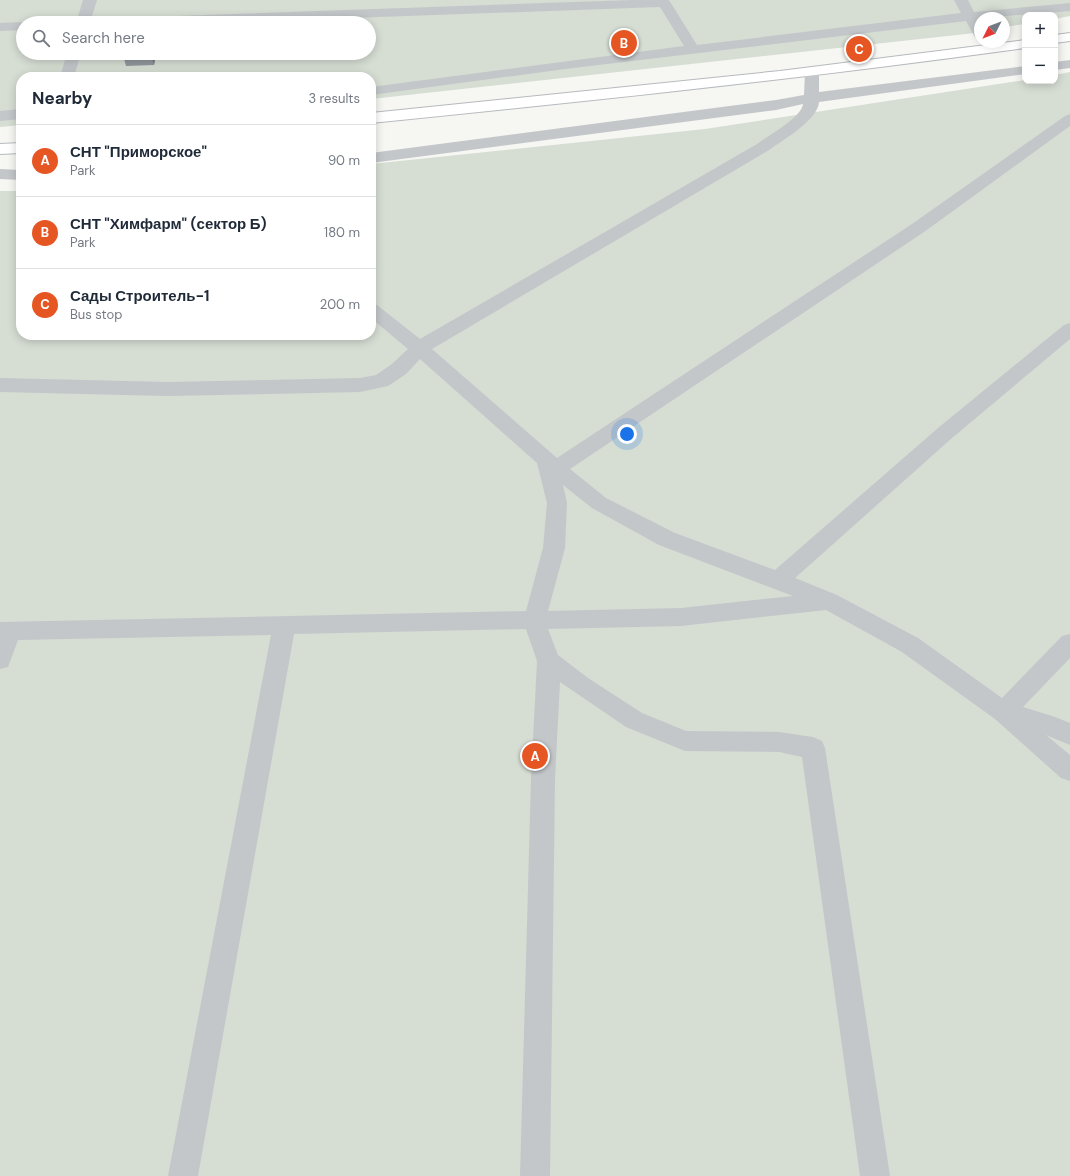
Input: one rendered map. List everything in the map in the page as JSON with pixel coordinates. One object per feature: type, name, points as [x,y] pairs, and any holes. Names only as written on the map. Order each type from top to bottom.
[{"type":"main road","points":[[1058,39],[1070,37]]},
{"type":"main road","points":[[1010,45],[1022,44]]},
{"type":"main road","points":[[376,118],[660,90],[812,72],[974,48]]},
{"type":"main road","points":[[0,149],[16,148]]},
{"type":"street","points":[[85,16],[90,0]]},
{"type":"street","points":[[961,0],[974,24]]},
{"type":"street","points":[[293,16],[664,3],[692,50]]},
{"type":"street","points":[[376,90],[565,65],[970,17],[1070,7]]},
{"type":"street","points":[[0,27],[16,26]]},
{"type":"street","points":[[68,72],[72,60]]},
{"type":"street","points":[[1058,66],[1070,64]]},
{"type":"street","points":[[376,157],[776,105],[811,98],[1022,70]]},
{"type":"street","points":[[0,385],[168,389],[360,385],[381,381],[399,369],[419,348],[763,147],[803,118],[811,107],[812,72]]},
{"type":"street","points":[[0,116],[16,114]]},
{"type":"street","points":[[551,464],[918,228],[1070,119]]},
{"type":"street","points":[[0,174],[16,175]]},
{"type":"street","points":[[376,313],[419,348],[551,464],[599,503],[667,539],[829,601],[910,645],[1003,712],[1070,770]]},
{"type":"street","points":[[778,581],[945,433],[1070,329]]},
{"type":"street","points":[[535,1176],[543,779],[549,661],[534,621],[554,548],[557,504],[551,464]]},
{"type":"street","points":[[0,660],[5,631],[681,617],[829,601]]},
{"type":"street","points":[[183,1176],[284,625]]},
{"type":"street","points":[[1003,712],[1070,643]]},
{"type":"street","points":[[549,661],[580,685],[634,720],[685,741],[779,742],[813,748],[875,1176]]},
{"type":"street","points":[[1003,712],[1055,727],[1070,735]]},
{"type":"shaded area","points":[[0,0],[1070,0],[1070,16],[1058,18],[1058,12],[1022,12],[1022,24],[1010,26],[1010,12],[974,12],[974,33],[966,34],[376,98],[376,72],[16,72],[16,125],[0,127]]},
{"type":"shaded area","points":[[1070,72],[1070,1176],[0,1176],[0,191],[16,191],[16,340],[376,340],[376,163],[705,129],[1022,80],[1022,84],[1058,84],[1058,74]]},
{"type":"place","name":"СНТ \"Химфарм\" (сектор Б)","points":[[624,43]]},
{"type":"place","name":"Сады Строитель-1","points":[[859,49]]},
{"type":"place","name":"СНТ \"Приморское\"","points":[[535,756]]}]
